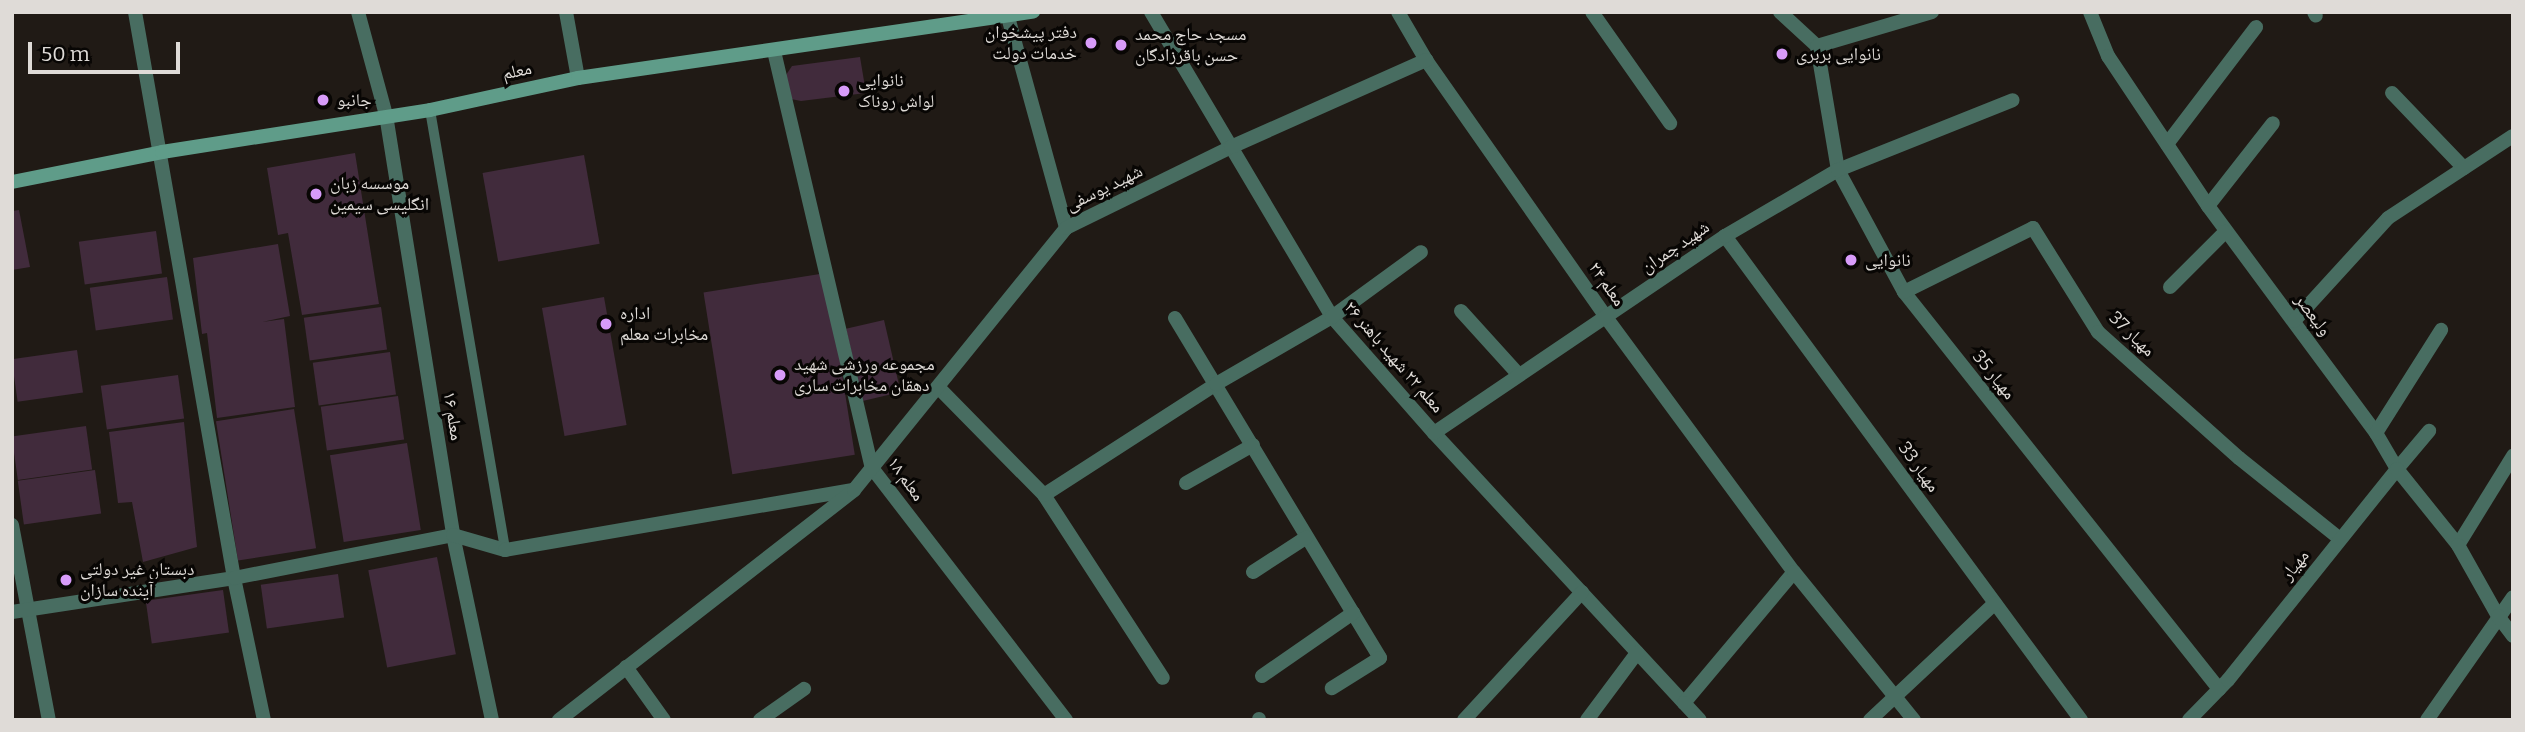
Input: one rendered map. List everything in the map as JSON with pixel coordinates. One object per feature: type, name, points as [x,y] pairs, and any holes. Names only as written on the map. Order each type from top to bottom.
[{"type":"main road","name":"معلم","points":[[12,182],[162,152],[430,110],[578,78],[1032,12]]},
{"type":"street","points":[[135,12],[162,152],[234,578],[264,720]]},
{"type":"street","name":"معلم ۱۶","points":[[358,12],[386,116],[453,535],[492,720]]},
{"type":"street","points":[[566,12],[578,78]]},
{"type":"street","name":"معلم ۲۲ شهید باهنر ۲۶","points":[[1151,12],[1332,317],[1434,433],[1700,720]]},
{"type":"street","name":"معلم ۲۴","points":[[1398,12],[1426,60],[1605,316],[1794,572],[1914,720]]},
{"type":"street","points":[[1592,12],[1670,123]]},
{"type":"street","points":[[1780,12],[1817,46],[1932,12]]},
{"type":"street","name":"ولیعصر","points":[[2090,12],[2108,56],[2225,232],[2376,433],[2397,469],[2458,545],[2498,616],[2513,636]]},
{"type":"street","points":[[1008,17],[1066,228]]},
{"type":"street","points":[[2167,144],[2256,27]]},
{"type":"street","name":"مهیار 35","points":[[1817,46],[1838,170],[1904,292],[2219,689]]},
{"type":"street","name":"معلم ۱۸","points":[[774,51],[872,468],[1066,720]]},
{"type":"street","name":"شهید یوسفی","points":[[559,720],[854,490],[1066,228],[1231,148],[1426,60]]},
{"type":"street","points":[[2392,93],[2464,168]]},
{"type":"street","name":"شهید چمران","points":[[1434,433],[1725,236],[1838,170],[2012,100]]},
{"type":"street","points":[[2208,206],[2273,123]]},
{"type":"street","points":[[2294,321],[2388,218],[2513,136]]},
{"type":"street","name":"مهیار 37","points":[[1904,292],[2033,228],[2098,332],[2239,458],[2340,539]]},
{"type":"street","points":[[2171,287],[2225,232]]},
{"type":"street","name":"مهیار 33","points":[[1725,236],[2081,720]]},
{"type":"street","points":[[1044,495],[1216,384],[1332,317],[1421,251]]},
{"type":"street","points":[[1461,311],[1519,375]]},
{"type":"street","points":[[1175,318],[1380,658],[1332,688]]},
{"type":"street","points":[[2376,433],[2441,330]]},
{"type":"street","points":[[937,387],[1044,495],[1163,678]]},
{"type":"street","name":"مهیار","points":[[2189,720],[2219,689],[2429,432]]},
{"type":"street","points":[[1186,483],[1253,445]]},
{"type":"street","points":[[2458,545],[2513,456]]},
{"type":"street","points":[[12,612],[234,578],[453,535],[505,550],[854,490]]},
{"type":"street","points":[[12,525],[49,720]]},
{"type":"street","points":[[1252,572],[1307,537]]},
{"type":"street","points":[[1684,703],[1794,572]]},
{"type":"street","points":[[1464,720],[1582,592]]},
{"type":"street","points":[[2427,720],[2513,597]]},
{"type":"street","points":[[1870,720],[1995,603]]},
{"type":"street","points":[[1262,676],[1353,613]]},
{"type":"street","points":[[1587,720],[1637,653]]},
{"type":"street","points":[[626,667],[664,720]]},
{"type":"street","points":[[760,720],[804,689]]},
{"type":"lane","points":[[430,110],[505,550]]},
{"type":"building","points":[[860,57],[866,93],[801,101],[791,99],[786,75],[792,66]]},
{"type":"building","points":[[355,153],[379,304],[302,315],[288,233],[278,235],[267,168]]},
{"type":"building","points":[[584,155],[600,244],[498,262],[483,173]]},
{"type":"building","points":[[19,210],[30,267],[12,270],[12,211]]},
{"type":"building","points":[[156,231],[162,274],[85,284],[79,242]]},
{"type":"building","points":[[278,244],[290,316],[262,322],[284,319],[295,407],[217,418],[207,333],[202,334],[193,258]]},
{"type":"building","name":"مجموعه ورزشی شهید دهقان مخابرات ساری","points":[[826,273],[855,455],[732,474],[704,292]]},
{"type":"building","points":[[167,277],[173,320],[96,330],[90,288]]},
{"type":"building","points":[[604,297],[627,425],[565,436],[542,308]]},
{"type":"building","points":[[381,307],[387,350],[310,360],[304,318]]},
{"type":"building","points":[[884,320],[901,392],[863,401],[846,329]]},
{"type":"building","points":[[77,350],[83,393],[18,402],[12,359]]},
{"type":"building","points":[[390,352],[396,395],[319,405],[313,363]]},
{"type":"building","points":[[178,375],[184,419],[107,429],[101,386]]},
{"type":"building","points":[[398,396],[404,440],[327,450],[321,407]]},
{"type":"building","points":[[294,409],[316,548],[238,561],[216,421]]},
{"type":"building","points":[[184,422],[197,547],[143,562],[132,502],[118,503],[109,432]]},
{"type":"building","points":[[86,426],[92,470],[18,480],[12,436]]},
{"type":"building","points":[[407,443],[421,530],[344,542],[330,455]]},
{"type":"building","points":[[95,470],[101,514],[24,524],[18,481]]},
{"type":"building","points":[[437,557],[456,654],[387,668],[368,570]]},
{"type":"building","points":[[338,574],[344,618],[267,628],[261,585]]},
{"type":"building","points":[[223,590],[229,633],[152,643],[146,601]]},
{"type":"place","name":"دفتر پیشخوان خدمات دولت","points":[[1091,43]]},
{"type":"place","name":"مسجد حاج محمد حسن باقرزادگان","points":[[1121,45]]},
{"type":"place","name":"نانوایی بربری","points":[[1782,54]]},
{"type":"place","name":"نانوایی لواش روناک","points":[[844,91]]},
{"type":"place","name":"جانبو","points":[[323,100]]},
{"type":"place","name":"موسسه زبان انگلیسی سیمین","points":[[316,194]]},
{"type":"place","name":"نانوایی","points":[[1851,260]]},
{"type":"place","name":"اداره مخابرات معلم","points":[[606,324]]},
{"type":"place","name":"مجموعه ورزشی شهید دهقان مخابرات ساری","points":[[780,375]]},
{"type":"place","name":"دبستان غیر دولتی آینده سازان","points":[[66,580]]}]
